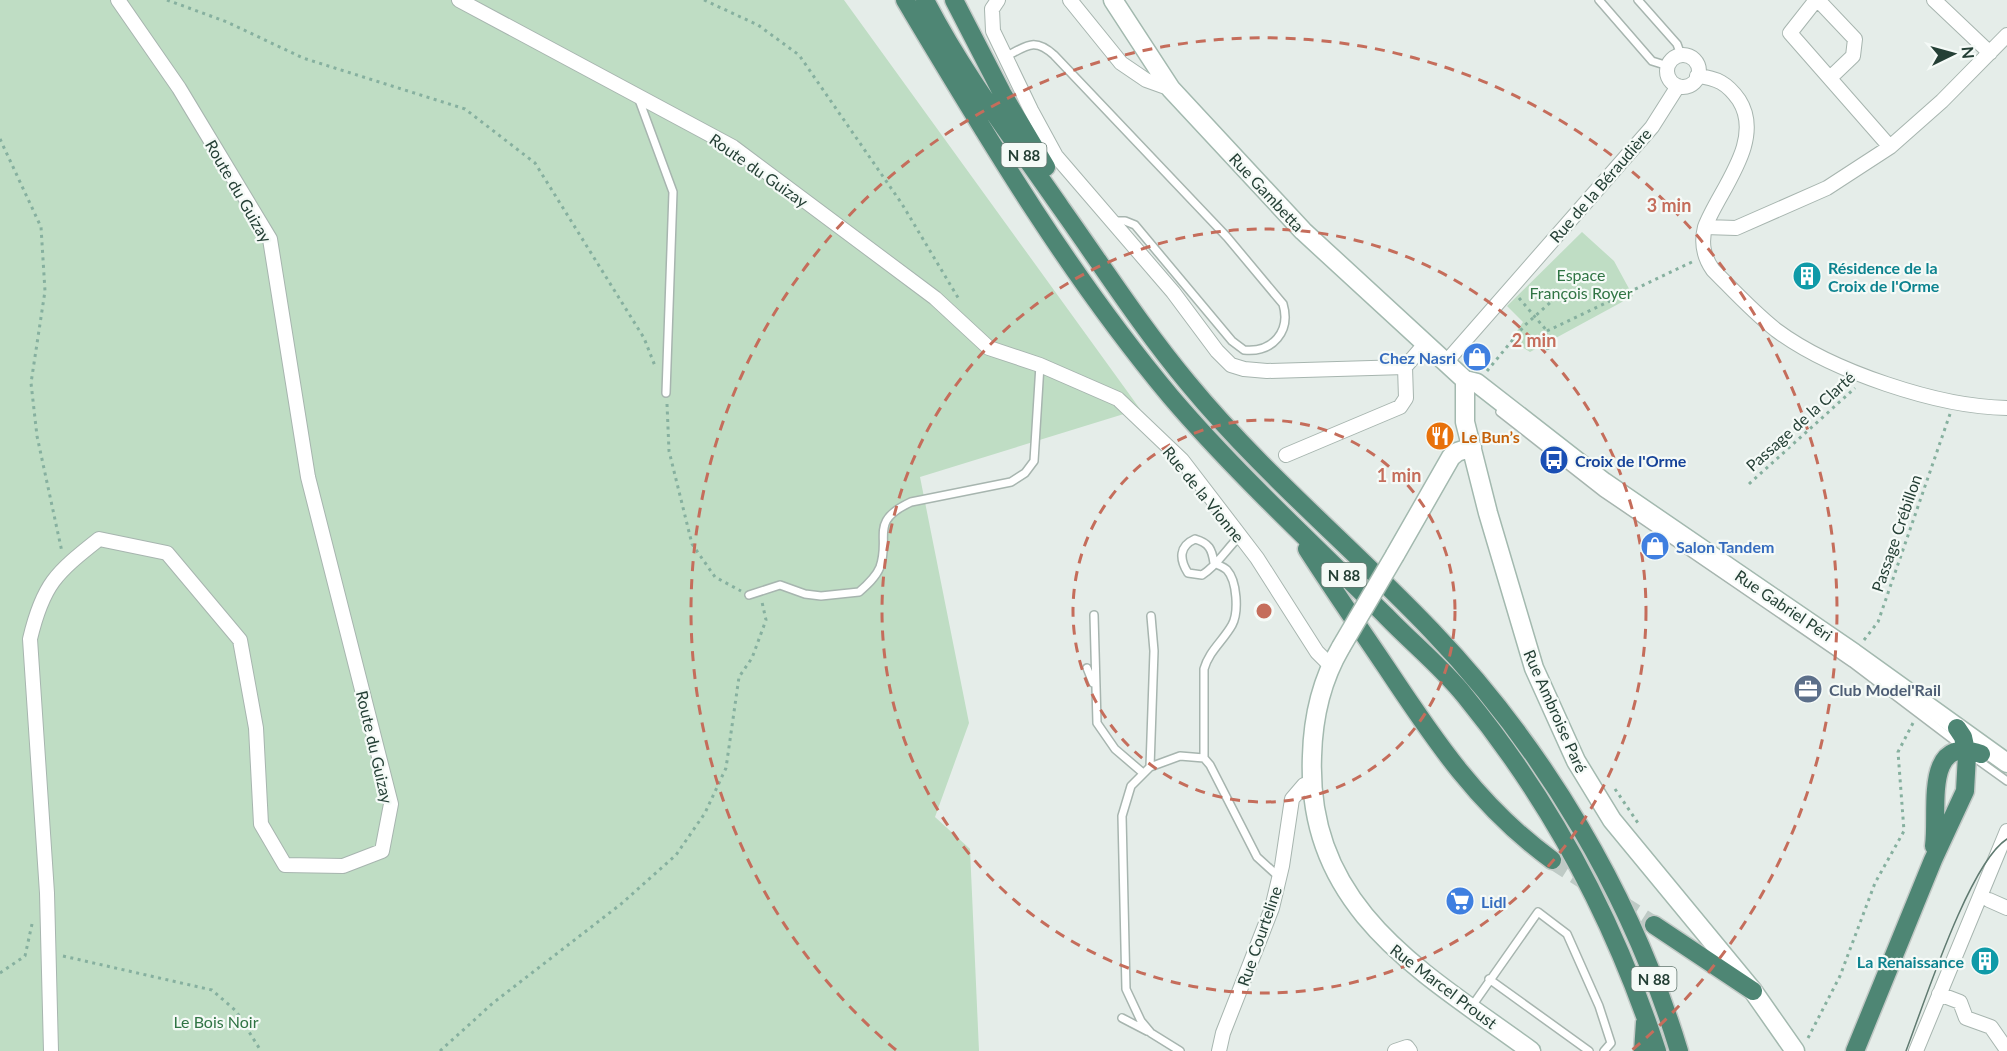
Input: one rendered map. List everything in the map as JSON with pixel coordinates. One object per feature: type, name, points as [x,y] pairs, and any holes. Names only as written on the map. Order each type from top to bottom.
[{"type":"highway","name":"N 88","points":[[905,0],[1044,227],[1099,306],[1173,399],[1286,517],[1464,694],[1536,793],[1594,894],[1646,1015],[1657,1051]]},
{"type":"highway","name":"N 88","points":[[925,0],[975,86],[1131,307],[1188,383],[1257,459],[1432,631],[1478,683],[1523,740],[1553,785],[1611,884],[1651,972],[1679,1051]]},
{"type":"highway","points":[[954,0],[1019,122],[1131,307]]},
{"type":"highway","points":[[1286,517],[1438,746],[1481,799],[1518,835],[1551,860]]},
{"type":"highway","points":[[1855,1051],[1933,860],[1965,791],[1973,752],[1957,728]]},
{"type":"highway","points":[[1933,860],[1939,769],[1948,753],[1973,752]]},
{"type":"highway","points":[[1654,925],[1752,991]]},
{"type":"highway","points":[[1643,1051],[1646,1015]]},
{"type":"main road","name":"Rue Gambetta","points":[[1113,0],[1171,89],[1303,231],[1425,344],[1447,361]]},
{"type":"main road","name":"Rue Gabriel Péri","points":[[1447,361],[1471,382],[1604,482],[1854,653],[2006,761]]},
{"type":"main road","name":"Rue Ambroise Paré","points":[[1471,382],[1465,422],[1488,513],[1534,668],[1576,761],[1612,820],[1752,991],[1803,1048]]},
{"type":"main road","points":[[1312,782],[1314,717],[1330,665],[1451,457],[1457,452],[1472,447]]},
{"type":"main road","points":[[1973,752],[2006,761]]},
{"type":"main road","name":"Rue Marcel Proust","points":[[1312,782],[1326,848],[1353,902],[1394,949],[1531,1051]]},
{"type":"street","name":"Route du Guizay","points":[[51,1051],[47,893],[30,639],[37,609],[49,583],[65,566],[99,538],[166,553],[240,640],[256,728],[261,824],[285,865],[342,866],[382,851],[391,804],[308,477],[270,239],[179,88],[118,0]]},
{"type":"street","name":"Route du Guizay","points":[[459,0],[733,147],[935,298],[989,348],[1040,365]]},
{"type":"street","points":[[998,0],[992,9],[991,19],[1005,57],[1056,156],[1231,364],[1244,369],[1267,371],[1405,367]]},
{"type":"street","points":[[1070,0],[1121,63],[1146,80],[1171,89]]},
{"type":"street","points":[[1830,78],[1853,56],[1855,39],[1817,0],[1790,33],[1890,147]]},
{"type":"street","points":[[1934,0],[1990,52]]},
{"type":"street","points":[[1705,227],[1736,228],[1827,188],[1890,147],[2007,35]]},
{"type":"street","points":[[1681,55],[1695,61],[1698,76],[1692,84],[1678,86],[1670,80],[1668,66],[1673,58],[1681,55]]},
{"type":"street","points":[[1698,76],[1715,78],[1730,86],[1743,107],[1747,126],[1743,151],[1705,227],[1702,240],[1705,255],[1713,270],[1776,330],[1815,355],[1906,391],[2007,408]]},
{"type":"street","name":"Rue de la Béraudière","points":[[1447,361],[1652,127],[1678,86]]},
{"type":"street","points":[[1286,455],[1400,408],[1406,398],[1405,367],[1425,344]]},
{"type":"street","name":"Rue de la Vionne","points":[[1040,365],[1118,399],[1182,460],[1240,536],[1317,652],[1330,665]]},
{"type":"street","name":"Rue Courteline","points":[[1218,1051],[1272,908],[1292,799],[1304,785],[1312,782]]},
{"type":"street","points":[[1916,1051],[2007,831]]},
{"type":"street","points":[[1989,900],[2007,908]]},
{"type":"street","points":[[1939,994],[1960,1002],[1966,1018],[1990,1027],[2007,1050]]},
{"type":"street","points":[[1395,1051],[1407,1047],[1410,1051]]},
{"type":"lane","points":[[1599,0],[1652,61],[1668,66]]},
{"type":"lane","points":[[1638,0],[1677,44],[1681,55]]},
{"type":"lane","points":[[1005,57],[1036,44],[1042,44],[1054,55],[1227,237],[1283,304],[1287,317],[1286,327],[1280,336],[1261,349],[1244,350],[1232,341],[1135,225],[1125,221],[1113,221]]},
{"type":"lane","points":[[637,95],[673,192],[666,393]]},
{"type":"lane","points":[[749,595],[780,585],[805,594],[820,596],[859,592],[876,574],[882,556],[883,529],[886,520],[900,507],[911,502],[1011,482],[1025,473],[1034,461],[1040,365]]},
{"type":"lane","points":[[1471,382],[1492,406],[1602,492],[1852,663],[1919,715],[1973,752],[1979,762],[2007,781]]},
{"type":"lane","points":[[1214,563],[1212,549],[1204,542],[1195,539],[1182,549],[1181,559],[1184,567],[1194,575],[1203,575],[1240,536]]},
{"type":"lane","points":[[1214,563],[1227,569],[1233,584],[1235,611],[1233,624],[1207,658],[1203,669],[1204,758],[1210,765],[1257,857],[1279,877]]},
{"type":"lane","points":[[1094,615],[1095,712],[1101,730],[1115,748],[1143,773]]},
{"type":"lane","points":[[1150,767],[1154,651],[1151,616]]},
{"type":"lane","points":[[1087,668],[1095,688]]},
{"type":"lane","points":[[1152,1033],[1131,1005],[1126,989],[1122,816],[1131,786],[1150,767],[1168,758],[1180,756],[1204,758]]},
{"type":"lane","points":[[1471,1008],[1489,979],[1538,912],[1567,934],[1599,1006],[1611,1043],[1604,1051]]},
{"type":"lane","points":[[1489,979],[1589,1051]]},
{"type":"lane","points":[[1122,1018],[1180,1051]]},
{"type":"path","points":[[167,0],[227,22],[303,58],[465,109],[535,163],[644,338],[666,393],[669,451],[692,543],[715,577],[763,603],[766,620],[752,658],[739,677],[726,768],[705,813],[676,855],[621,903],[493,1003],[440,1051]]},
{"type":"path","points":[[704,0],[758,25],[799,55],[902,204],[966,310]]},
{"type":"path","points":[[0,140],[41,227],[45,291],[31,383],[37,436],[65,566]]},
{"type":"path","points":[[1548,350],[1545,336],[1547,331],[1705,255]]},
{"type":"path","points":[[1509,288],[1547,331]]},
{"type":"path","points":[[1471,382],[1534,316],[1553,300]]},
{"type":"path","name":"Passage de la Clarté","points":[[1749,484],[1868,376]]},
{"type":"path","name":"Passage Crébillon","points":[[1854,653],[1878,622],[1950,414]]},
{"type":"path","points":[[1803,1048],[1840,976],[1875,883],[1904,831],[1898,752],[1907,731],[1919,715]]},
{"type":"path","points":[[1611,785],[1625,801],[1640,825]]},
{"type":"path","points":[[0,974],[25,956],[34,917]]},
{"type":"path","points":[[49,964],[60,956],[212,990],[236,1011],[261,1051]]},
{"type":"path","points":[[1801,1029],[1808,1038]]},
{"type":"green space","name":"Le Bois Noir","points":[[0,0],[844,0],[1140,409],[920,477],[969,723],[935,817],[970,849],[979,1051],[0,1051]]},
{"type":"green space","name":"Espace François Royer","points":[[1582,232],[1614,261],[1633,296],[1530,352],[1511,340],[1523,322],[1507,306]]},
{"type":"tunnel","points":[[1552,860],[1654,925]]},
{"type":"tram line","points":[[1906,1051],[1963,904],[1992,853],[2007,839]]},
{"type":"place","name":"Résidence de la Croix de l'Orme","points":[[1807,276]]},
{"type":"place","name":"Chez Nasri","points":[[1477,357]]},
{"type":"place","name":"Le Bun’s","points":[[1440,436]]},
{"type":"place","name":"Croix de l'Orme","points":[[1554,460]]},
{"type":"place","name":"Salon Tandem","points":[[1655,546]]},
{"type":"place","name":"Club Model'Rail","points":[[1808,689]]},
{"type":"place","name":"Lidl","points":[[1460,901]]},
{"type":"place","name":"La Renaissance","points":[[1985,961]]}]
